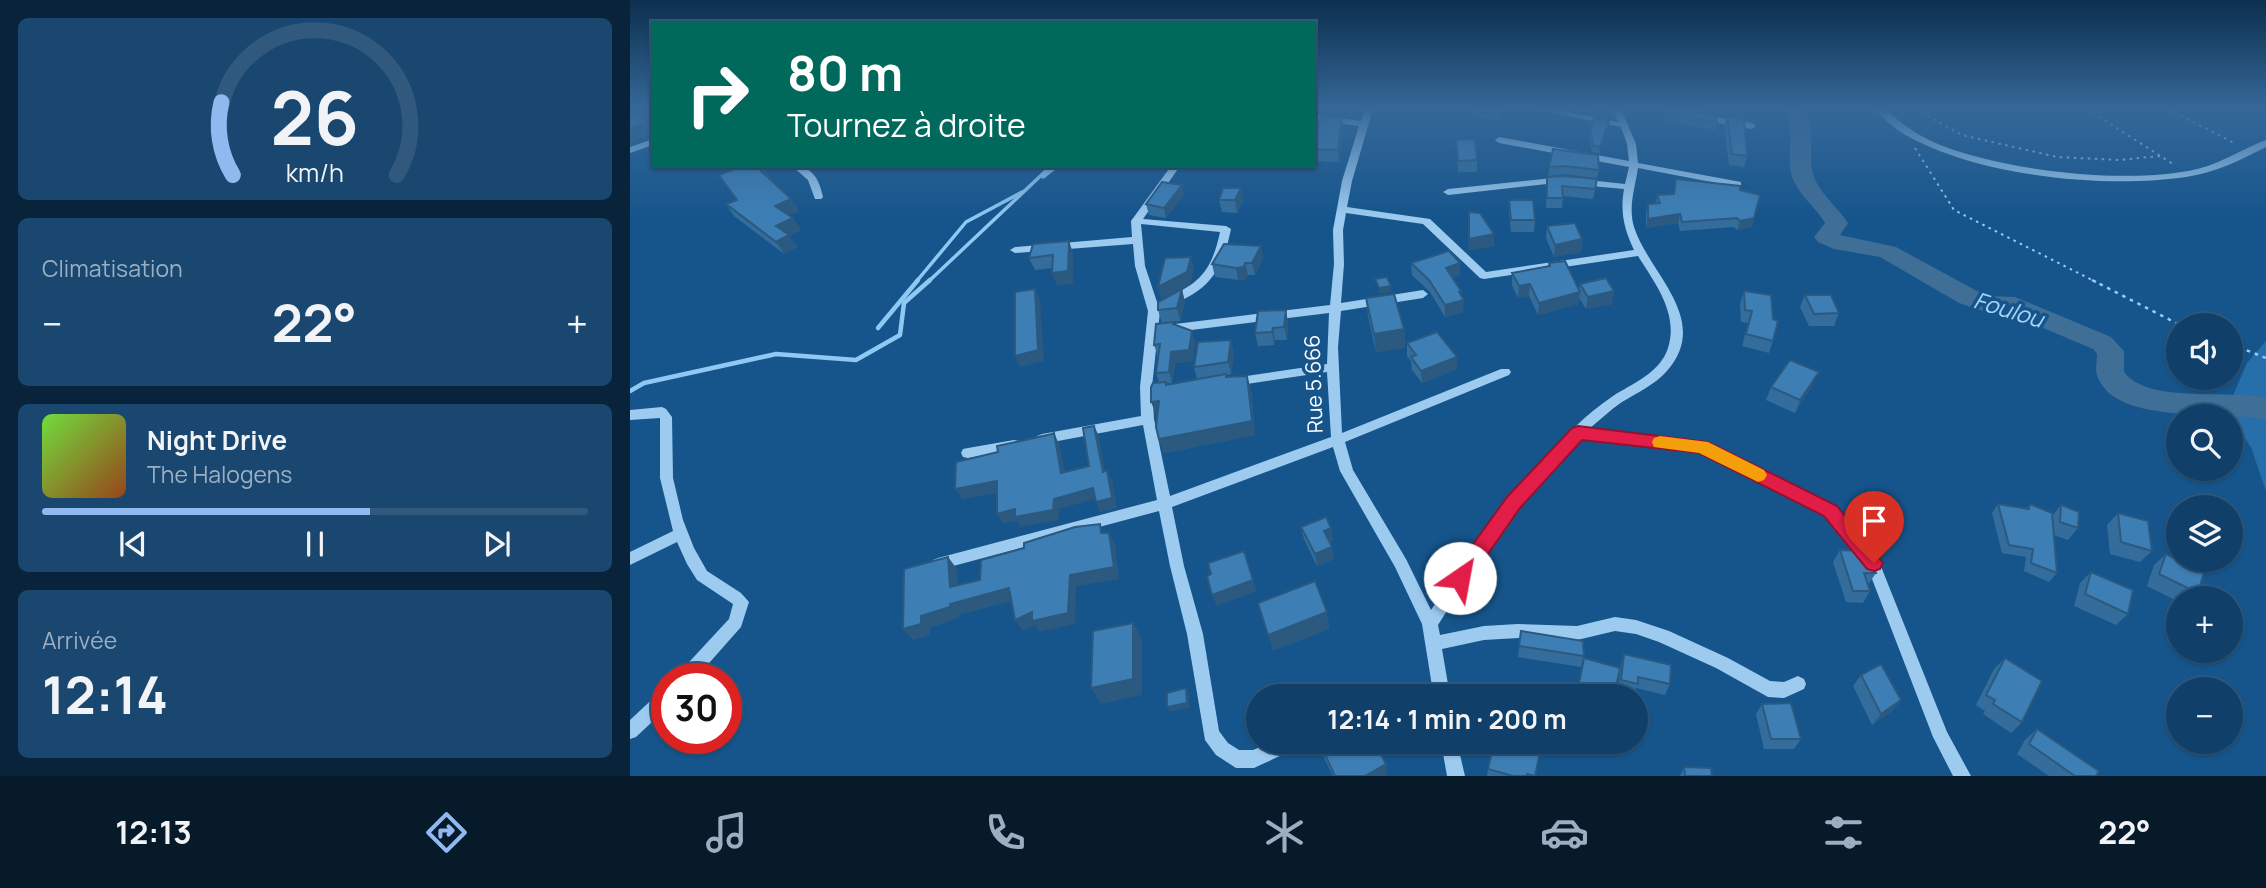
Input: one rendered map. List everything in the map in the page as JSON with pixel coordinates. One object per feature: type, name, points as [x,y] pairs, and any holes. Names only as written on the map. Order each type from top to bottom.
[{"type":"street","name":"Rue 5.666","points":[[1358,145],[1347,181],[1338,230],[1339,264],[1332,367],[1337,440],[1347,471],[1401,563],[1430,624],[1440,684]]},
{"type":"street","points":[[1524,145],[1738,184]]},
{"type":"street","points":[[1430,624],[1513,503],[1578,433],[1612,403],[1647,382],[1674,350],[1678,318],[1627,222],[1626,202],[1633,164],[1632,145]]},
{"type":"street","points":[[1937,145],[2027,171],[2127,179],[2188,173],[2223,164],[2263,145]]},
{"type":"street","points":[[799,168],[817,184],[818,197]]},
{"type":"street","points":[[1175,168],[1136,221],[1140,266],[1154,311],[1152,393],[1148,419],[1164,504],[1195,634],[1211,734],[1222,749],[1236,759],[1254,759],[1265,754]]},
{"type":"street","points":[[1448,192],[1563,180],[1628,187]]},
{"type":"street","points":[[1342,209],[1426,221],[1484,276],[1641,252]]},
{"type":"street","points":[[1136,221],[1226,229],[1219,257],[1199,287],[1154,311]]},
{"type":"street","points":[[1015,250],[1138,240]]},
{"type":"street","points":[[1154,330],[1336,309],[1423,294]]},
{"type":"street","points":[[1221,384],[1332,367]]},
{"type":"street","points":[[938,564],[1164,504],[1337,440],[1505,372]]},
{"type":"street","points":[[630,415],[662,412],[666,416],[665,468],[682,533],[698,570],[711,583],[728,589],[741,602],[736,622],[699,663]]},
{"type":"street","points":[[968,453],[1148,419]]},
{"type":"street","points":[[1578,433],[1702,447],[1831,511],[1874,563],[1941,737],[1962,776]]},
{"type":"street","points":[[630,559],[682,533]]},
{"type":"street","points":[[1434,643],[1483,633],[1577,633],[1615,624],[1636,627],[1663,636],[1768,689],[1784,690],[1798,684]]},
{"type":"street","points":[[630,731],[651,712]]},
{"type":"street","points":[[1451,754],[1456,776]]},
{"type":"path","points":[[1914,145],[1954,211],[2166,318]]},
{"type":"path","points":[[2004,145],[2057,158],[2119,160],[2160,156]]},
{"type":"path","points":[[2143,145],[2188,173]]},
{"type":"path","points":[[2240,145],[2251,151]]},
{"type":"path","points":[[2243,349],[2266,358]]},
{"type":"shaded area","points":[[2266,341],[2266,491],[2251,447],[2243,436],[2243,404],[2229,404],[2235,390],[2243,390],[2243,372],[2247,363]]},
{"type":"building","points":[[1316,145],[1339,145],[1338,150],[1316,149]]},
{"type":"building","points":[[1456,145],[1476,145],[1477,160],[1458,161]]},
{"type":"building","points":[[1731,145],[1746,145],[1747,156],[1732,154]]},
{"type":"building","points":[[1553,149],[1598,155],[1599,170],[1549,167]]},
{"type":"building","points":[[738,168],[764,168],[765,170],[761,171],[791,199],[775,206],[793,218],[776,226],[789,235],[776,242],[726,204],[737,200],[719,175]]},
{"type":"building","points":[[1547,177],[1597,179],[1595,189],[1562,186],[1563,198],[1547,198]]},
{"type":"building","points":[[1676,179],[1740,186],[1740,190],[1760,195],[1754,218],[1740,221],[1737,218],[1682,222],[1680,214],[1648,219],[1648,204],[1660,203],[1657,195],[1674,194]]},
{"type":"building","points":[[1162,182],[1182,185],[1164,208],[1146,204]]},
{"type":"building","points":[[1223,188],[1241,188],[1235,200],[1219,200]]},
{"type":"building","points":[[1509,200],[1533,200],[1535,220],[1511,220]]},
{"type":"building","points":[[1469,212],[1480,213],[1494,234],[1469,239]]},
{"type":"building","points":[[1575,223],[1582,239],[1555,245],[1547,226]]},
{"type":"building","points":[[1069,241],[1068,271],[1052,273],[1053,255],[1029,258],[1033,244]]},
{"type":"building","points":[[1224,244],[1261,246],[1252,263],[1245,263],[1244,267],[1212,264]]},
{"type":"building","points":[[1449,251],[1460,263],[1446,268],[1464,300],[1445,305],[1429,280],[1411,263]]},
{"type":"building","points":[[1191,257],[1187,272],[1158,287],[1165,258]]},
{"type":"building","points":[[1565,261],[1580,292],[1539,303],[1530,284],[1519,286],[1512,273],[1550,266],[1549,263]]},
{"type":"building","points":[[1387,277],[1391,286],[1379,288],[1375,279]]},
{"type":"building","points":[[1606,278],[1614,291],[1588,297],[1580,284]]},
{"type":"building","points":[[1035,289],[1038,350],[1015,356],[1015,292]]},
{"type":"building","points":[[1182,289],[1177,308],[1158,310],[1158,302]]},
{"type":"building","points":[[1744,291],[1771,295],[1773,319],[1778,321],[1773,341],[1746,334],[1752,311],[1745,310]]},
{"type":"building","points":[[1394,294],[1404,329],[1374,334],[1366,298]]},
{"type":"building","points":[[1805,295],[1831,295],[1839,313],[1814,314]]},
{"type":"building","points":[[1286,310],[1284,327],[1273,328],[1272,332],[1255,333],[1258,311]]},
{"type":"building","points":[[1174,322],[1173,324],[1192,331],[1189,350],[1171,352],[1169,372],[1156,373],[1160,344],[1154,345],[1156,324]]},
{"type":"building","points":[[1437,332],[1457,357],[1421,371],[1411,357],[1416,355],[1407,343]]},
{"type":"building","points":[[1231,340],[1228,362],[1194,367],[1198,342]]},
{"type":"building","points":[[1790,360],[1819,372],[1800,400],[1771,387]]},
{"type":"building","points":[[1226,374],[1226,377],[1247,376],[1252,421],[1159,439],[1156,427],[1159,401],[1151,402],[1153,383],[1166,382],[1166,385]]},
{"type":"building","points":[[1094,426],[1103,472],[1107,470],[1112,498],[1096,502],[1093,488],[1054,499],[1053,510],[1015,517],[1015,509],[997,514],[997,481],[955,489],[956,462],[998,452],[997,446],[1054,433],[1061,473],[1089,466],[1083,428]]},
{"type":"building","points":[[1998,504],[2029,509],[2030,504],[2052,513],[2057,573],[2031,563],[2033,549],[2009,545]]},
{"type":"building","points":[[2061,505],[2079,512],[2078,528],[2060,522]]},
{"type":"building","points":[[2118,513],[2148,521],[2152,551],[2121,542]]},
{"type":"building","points":[[1326,517],[1331,528],[1324,531],[1332,547],[1315,554],[1301,527]]},
{"type":"building","points":[[1100,524],[1101,533],[1109,533],[1114,567],[1070,575],[1068,613],[1032,621],[1032,612],[1015,620],[1009,588],[950,604],[950,607],[921,616],[921,624],[903,629],[904,569],[948,557],[950,587],[980,580],[981,560],[1024,548],[1024,543],[1075,527]]},
{"type":"building","points":[[1840,550],[1868,551],[1876,573],[1864,573],[1870,591],[1853,591]]},
{"type":"building","points":[[1244,551],[1253,580],[1212,595],[1207,576],[1211,574],[1208,563]]},
{"type":"building","points":[[2166,554],[2166,572],[2204,572],[2200,586],[2184,586],[2159,574]]},
{"type":"building","points":[[2091,572],[2133,590],[2128,614],[2085,594]]},
{"type":"building","points":[[1315,581],[1327,612],[1268,635],[1258,603]]},
{"type":"building","points":[[1133,623],[1133,679],[1091,688],[1093,631]]},
{"type":"building","points":[[1521,631],[1583,641],[1584,656],[1519,646]]},
{"type":"building","points":[[1624,654],[1671,665],[1670,684],[1638,677],[1638,684],[1621,680]]},
{"type":"building","points":[[1584,658],[1620,668],[1617,684],[1579,684]]},
{"type":"building","points":[[2005,658],[2042,681],[2022,722],[1993,704],[1995,700],[1986,695]]},
{"type":"building","points":[[1881,664],[1901,700],[1881,714],[1861,675]]},
{"type":"building","points":[[1186,688],[1187,703],[1167,707],[1167,693]]},
{"type":"building","points":[[1791,703],[1801,739],[1771,739],[1762,704]]},
{"type":"building","points":[[2037,729],[2099,771],[2096,776],[2075,776],[2029,744]]},
{"type":"building","points":[[1325,754],[1381,754],[1386,764],[1365,776],[1335,776]]},
{"type":"building","points":[[1491,754],[1540,754],[1535,776],[1513,776],[1488,769]]},
{"type":"building","points":[[1684,767],[1711,768],[1712,776],[1685,776]]},
{"type":"waterway","name":"Foulou","points":[[1802,145],[1801,165],[1805,180],[1837,223],[1826,237],[1842,244],[1864,245],[1888,252],[1968,297],[1986,304],[2006,303],[2102,343],[2111,351],[2110,374],[2124,391],[2141,398],[2158,402],[2231,403],[2266,409]]},
{"type":"waterway","points":[[928,282],[1049,168]]},
{"type":"waterway","points":[[1043,177],[1054,168]]},
{"type":"waterway","points":[[916,282],[966,222],[1022,192]]},
{"type":"waterway","points":[[878,328],[918,280]]},
{"type":"waterway","points":[[630,391],[644,383],[776,354],[856,360],[900,335],[904,303],[930,280]]},
{"type":"slow traffic","points":[[1660,442],[1702,447],[1758,475]]},
{"type":"route","points":[[1460,578],[1513,503],[1578,433],[1702,447],[1831,511],[1874,563]]}]
